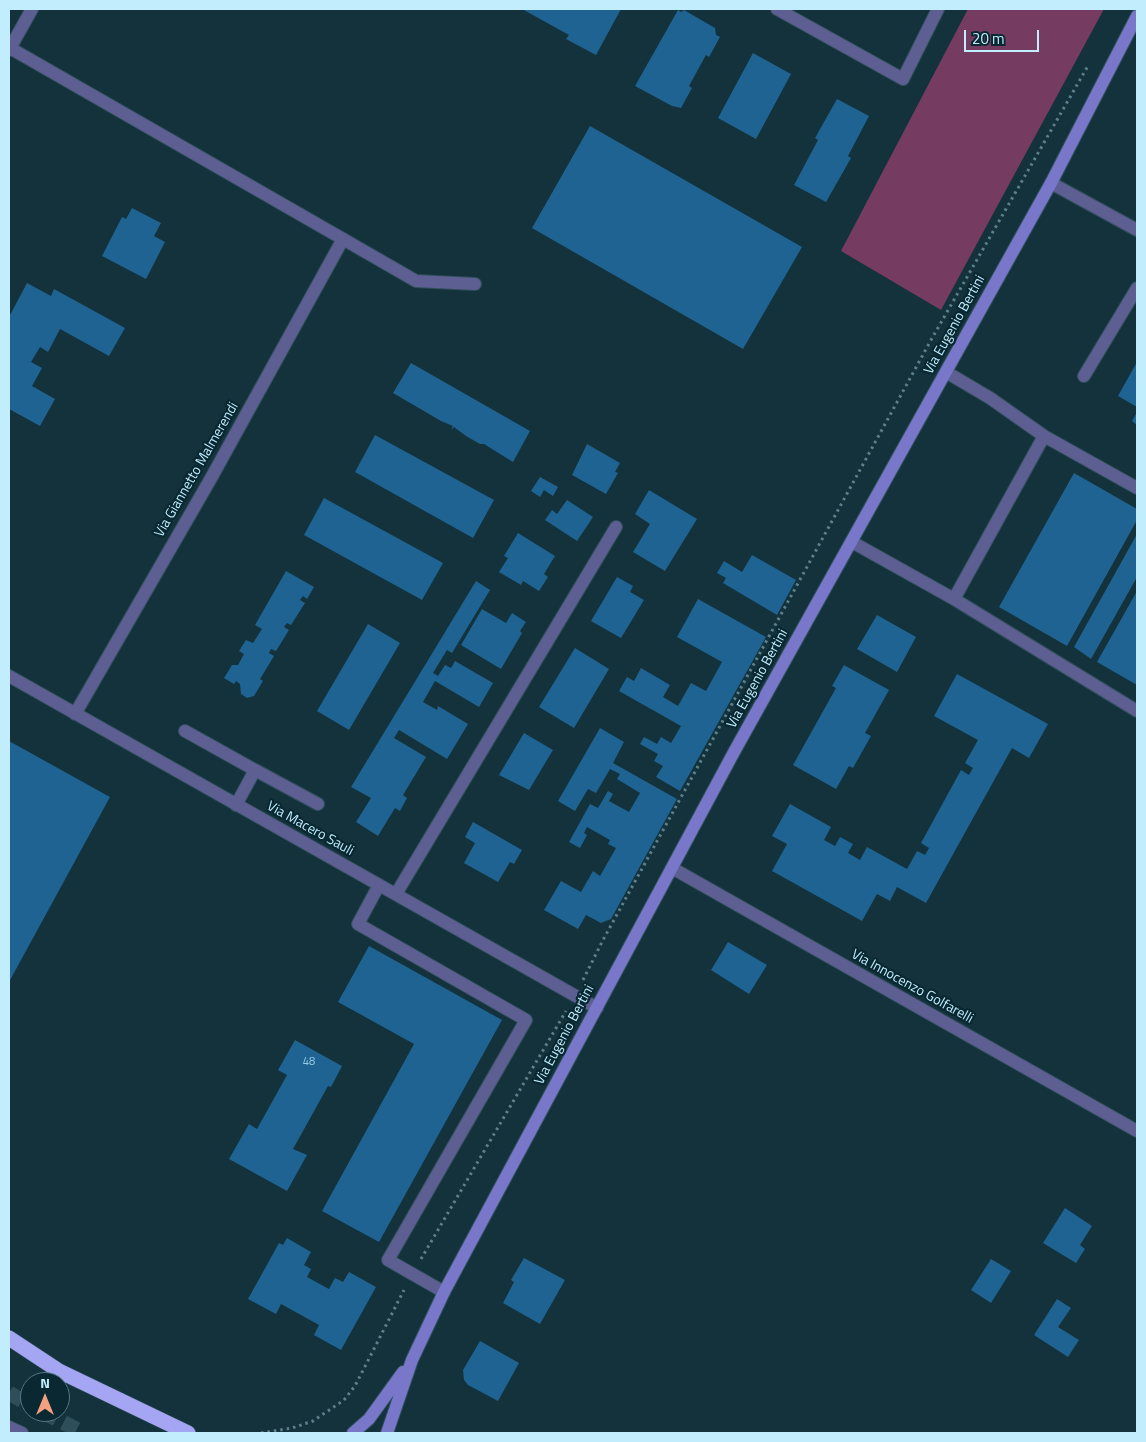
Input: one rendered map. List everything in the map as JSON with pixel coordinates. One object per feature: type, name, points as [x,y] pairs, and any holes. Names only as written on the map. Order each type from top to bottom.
[{"type":"highway","points":[[9,1338],[59,1371],[188,1433]]},
{"type":"main road","name":"Via Eugenio Bertini","points":[[386,1433],[412,1360],[444,1292],[672,868],[1051,183],[1137,16]]},
{"type":"main road","name":"Via Eugenio Bertini","points":[[353,1433],[369,1419],[412,1360]]},
{"type":"street","points":[[32,9],[9,49],[416,281],[475,284]]},
{"type":"street","points":[[777,9],[902,79],[938,9]]},
{"type":"street","points":[[1051,183],[1137,230]]},
{"type":"street","name":"Via Giannetto Malmerendi","points":[[75,714],[210,480],[343,239]]},
{"type":"street","points":[[1084,376],[1137,288]]},
{"type":"street","points":[[946,372],[990,398],[1044,436],[1137,488]]},
{"type":"street","points":[[954,599],[1044,436]]},
{"type":"street","points":[[396,894],[616,527]]},
{"type":"street","points":[[852,542],[954,599],[1137,711]]},
{"type":"street","name":"Via Macero Sauli","points":[[9,676],[597,1008]]},
{"type":"street","points":[[185,731],[318,804]]},
{"type":"street","points":[[236,805],[255,770]]},
{"type":"street","name":"Via Innocenzo Golfarelli","points":[[672,868],[1137,1131]]},
{"type":"street","points":[[379,885],[358,924],[526,1020],[388,1260],[444,1292]]},
{"type":"street","points":[[9,1427],[22,1433]]},
{"type":"path","points":[[261,1433],[292,1428],[313,1421],[344,1400],[355,1386],[413,1274],[575,995],[603,940],[926,349],[1091,60]]},
{"type":"shaded area","points":[[968,9],[1104,9],[941,310],[841,251]]},
{"type":"building","points":[[522,9],[621,9],[596,55],[566,39],[569,35]]},
{"type":"building","points":[[678,10],[681,12],[684,10],[715,28],[716,35],[720,37],[709,57],[706,55],[689,86],[692,88],[681,108],[672,106],[635,86]]},
{"type":"building","points":[[753,53],[791,74],[756,139],[718,118]]},
{"type":"building","points":[[837,99],[869,116],[848,156],[851,158],[826,202],[794,185],[818,140],[815,138]]},
{"type":"building","points":[[590,126],[802,247],[743,349],[532,228]]},
{"type":"building","points":[[132,208],[161,223],[154,236],[165,242],[146,279],[102,256],[122,217],[126,219]]},
{"type":"building","points":[[27,283],[51,296],[54,289],[125,328],[109,356],[60,329],[48,352],[40,347],[31,362],[42,368],[32,386],[55,399],[40,426],[9,409],[9,317]]},
{"type":"building","points":[[1137,362],[1137,407],[1118,396]]},
{"type":"building","points":[[411,363],[530,431],[513,462],[484,444],[480,444],[466,436],[454,427],[451,430],[453,426],[393,393]]},
{"type":"building","points":[[1137,412],[1137,425],[1132,421]]},
{"type":"building","points":[[375,435],[494,500],[473,538],[355,472]]},
{"type":"building","points":[[587,444],[620,463],[615,472],[618,473],[606,494],[572,475]]},
{"type":"building","points":[[1074,473],[1137,509],[1137,520],[1067,646],[999,607]]},
{"type":"building","points":[[540,477],[558,487],[553,496],[544,490],[540,497],[531,491]]},
{"type":"building","points":[[649,490],[697,519],[665,571],[633,552],[650,524],[635,514]]},
{"type":"building","points":[[324,498],[443,563],[422,600],[304,535]]},
{"type":"building","points":[[567,500],[593,517],[577,541],[545,520],[552,510],[557,514]]},
{"type":"building","points":[[518,533],[555,556],[544,574],[548,577],[539,591],[523,581],[521,585],[499,572],[508,558],[504,556]]},
{"type":"building","points":[[1137,534],[1137,577],[1091,659],[1074,647]]},
{"type":"building","points":[[752,555],[796,580],[777,615],[723,583],[726,578],[717,573],[724,561],[742,572]]},
{"type":"building","points":[[286,571],[314,587],[307,599],[303,596],[300,600],[305,603],[291,625],[287,623],[284,627],[289,630],[276,651],[271,649],[269,653],[274,656],[260,679],[263,681],[254,696],[247,698],[241,694],[240,684],[236,681],[234,684],[224,678],[232,665],[238,665],[244,654],[239,651],[246,640],[253,643],[262,629],[255,625]]},
{"type":"building","points":[[617,577],[633,586],[630,592],[644,600],[621,638],[591,621]]},
{"type":"building","points":[[476,581],[490,590],[452,653],[447,650],[433,673],[438,676],[445,665],[451,668],[455,661],[493,683],[479,707],[435,681],[423,702],[437,710],[438,706],[468,724],[447,759],[399,730],[394,738],[426,757],[403,795],[407,798],[400,811],[395,808],[378,836],[356,822],[371,798],[351,787]]},
{"type":"building","points":[[1137,591],[1137,685],[1097,662]]},
{"type":"building","points":[[698,599],[766,637],[680,791],[656,777],[663,766],[654,761],[658,754],[640,744],[644,737],[657,744],[661,737],[671,743],[681,726],[619,691],[627,677],[634,681],[641,668],[670,685],[663,697],[678,706],[691,683],[706,691],[722,662],[677,637]]},
{"type":"building","points":[[482,609],[506,623],[512,613],[526,622],[520,631],[522,633],[501,669],[461,645]]},
{"type":"building","points":[[877,615],[916,637],[897,672],[857,649]]},
{"type":"building","points":[[368,624],[400,643],[349,730],[317,711]]},
{"type":"building","points":[[575,648],[609,669],[574,728],[539,707]]},
{"type":"building","points":[[844,665],[889,690],[865,733],[871,736],[853,768],[849,766],[836,789],[793,765],[836,688],[832,686]]},
{"type":"building","points":[[957,674],[1048,724],[1029,758],[1012,748],[926,903],[897,887],[890,901],[877,894],[862,921],[772,871],[787,844],[772,836],[790,804],[831,827],[824,840],[835,846],[840,837],[853,844],[848,853],[860,860],[867,847],[907,869],[917,851],[925,855],[929,848],[921,843],[961,770],[969,775],[973,768],[965,763],[978,740],[934,716]]},
{"type":"building","points":[[600,728],[624,742],[613,763],[677,799],[611,919],[601,923],[586,915],[578,929],[544,910],[561,881],[581,892],[593,871],[600,876],[616,848],[608,844],[610,840],[587,827],[584,833],[587,835],[580,848],[569,842],[590,804],[598,808],[608,791],[613,794],[609,801],[629,812],[640,793],[617,779],[620,774],[610,769],[596,793],[588,789],[575,811],[558,801]]},
{"type":"building","points":[[524,733],[553,750],[529,790],[499,775]]},
{"type":"building","points":[[9,741],[110,797],[9,982]]},
{"type":"building","points":[[473,822],[522,850],[514,864],[510,862],[498,882],[464,863],[475,843],[465,837]]},
{"type":"building","points":[[728,942],[767,965],[749,994],[711,970]]},
{"type":"building","points":[[369,946],[502,1020],[379,1242],[322,1211],[414,1044],[338,1002]]},
{"type":"building","points":[[295,1040],[342,1066],[331,1087],[328,1086],[293,1149],[307,1155],[287,1191],[229,1159],[249,1124],[257,1129],[287,1075],[278,1070]]},
{"type":"building","points":[[1065,1208],[1092,1226],[1080,1245],[1085,1249],[1076,1263],[1043,1243]]},
{"type":"building","points":[[287,1238],[311,1252],[304,1265],[311,1269],[307,1277],[329,1289],[335,1278],[343,1282],[349,1272],[376,1287],[341,1350],[314,1335],[319,1325],[281,1304],[276,1314],[248,1299],[279,1243],[283,1245]]},
{"type":"building","points":[[524,1258],[565,1280],[540,1324],[503,1303],[514,1282],[511,1280]]},
{"type":"building","points":[[991,1259],[1011,1271],[991,1303],[971,1290]]},
{"type":"building","points":[[1057,1299],[1071,1308],[1058,1327],[1079,1340],[1068,1357],[1034,1335]]},
{"type":"building","points":[[480,1341],[519,1363],[498,1401],[468,1385],[464,1380],[463,1370]]},
{"type":"tunnel","points":[[9,1393],[20,1399]]},
{"type":"tunnel","points":[[63,1422],[84,1433]]}]
